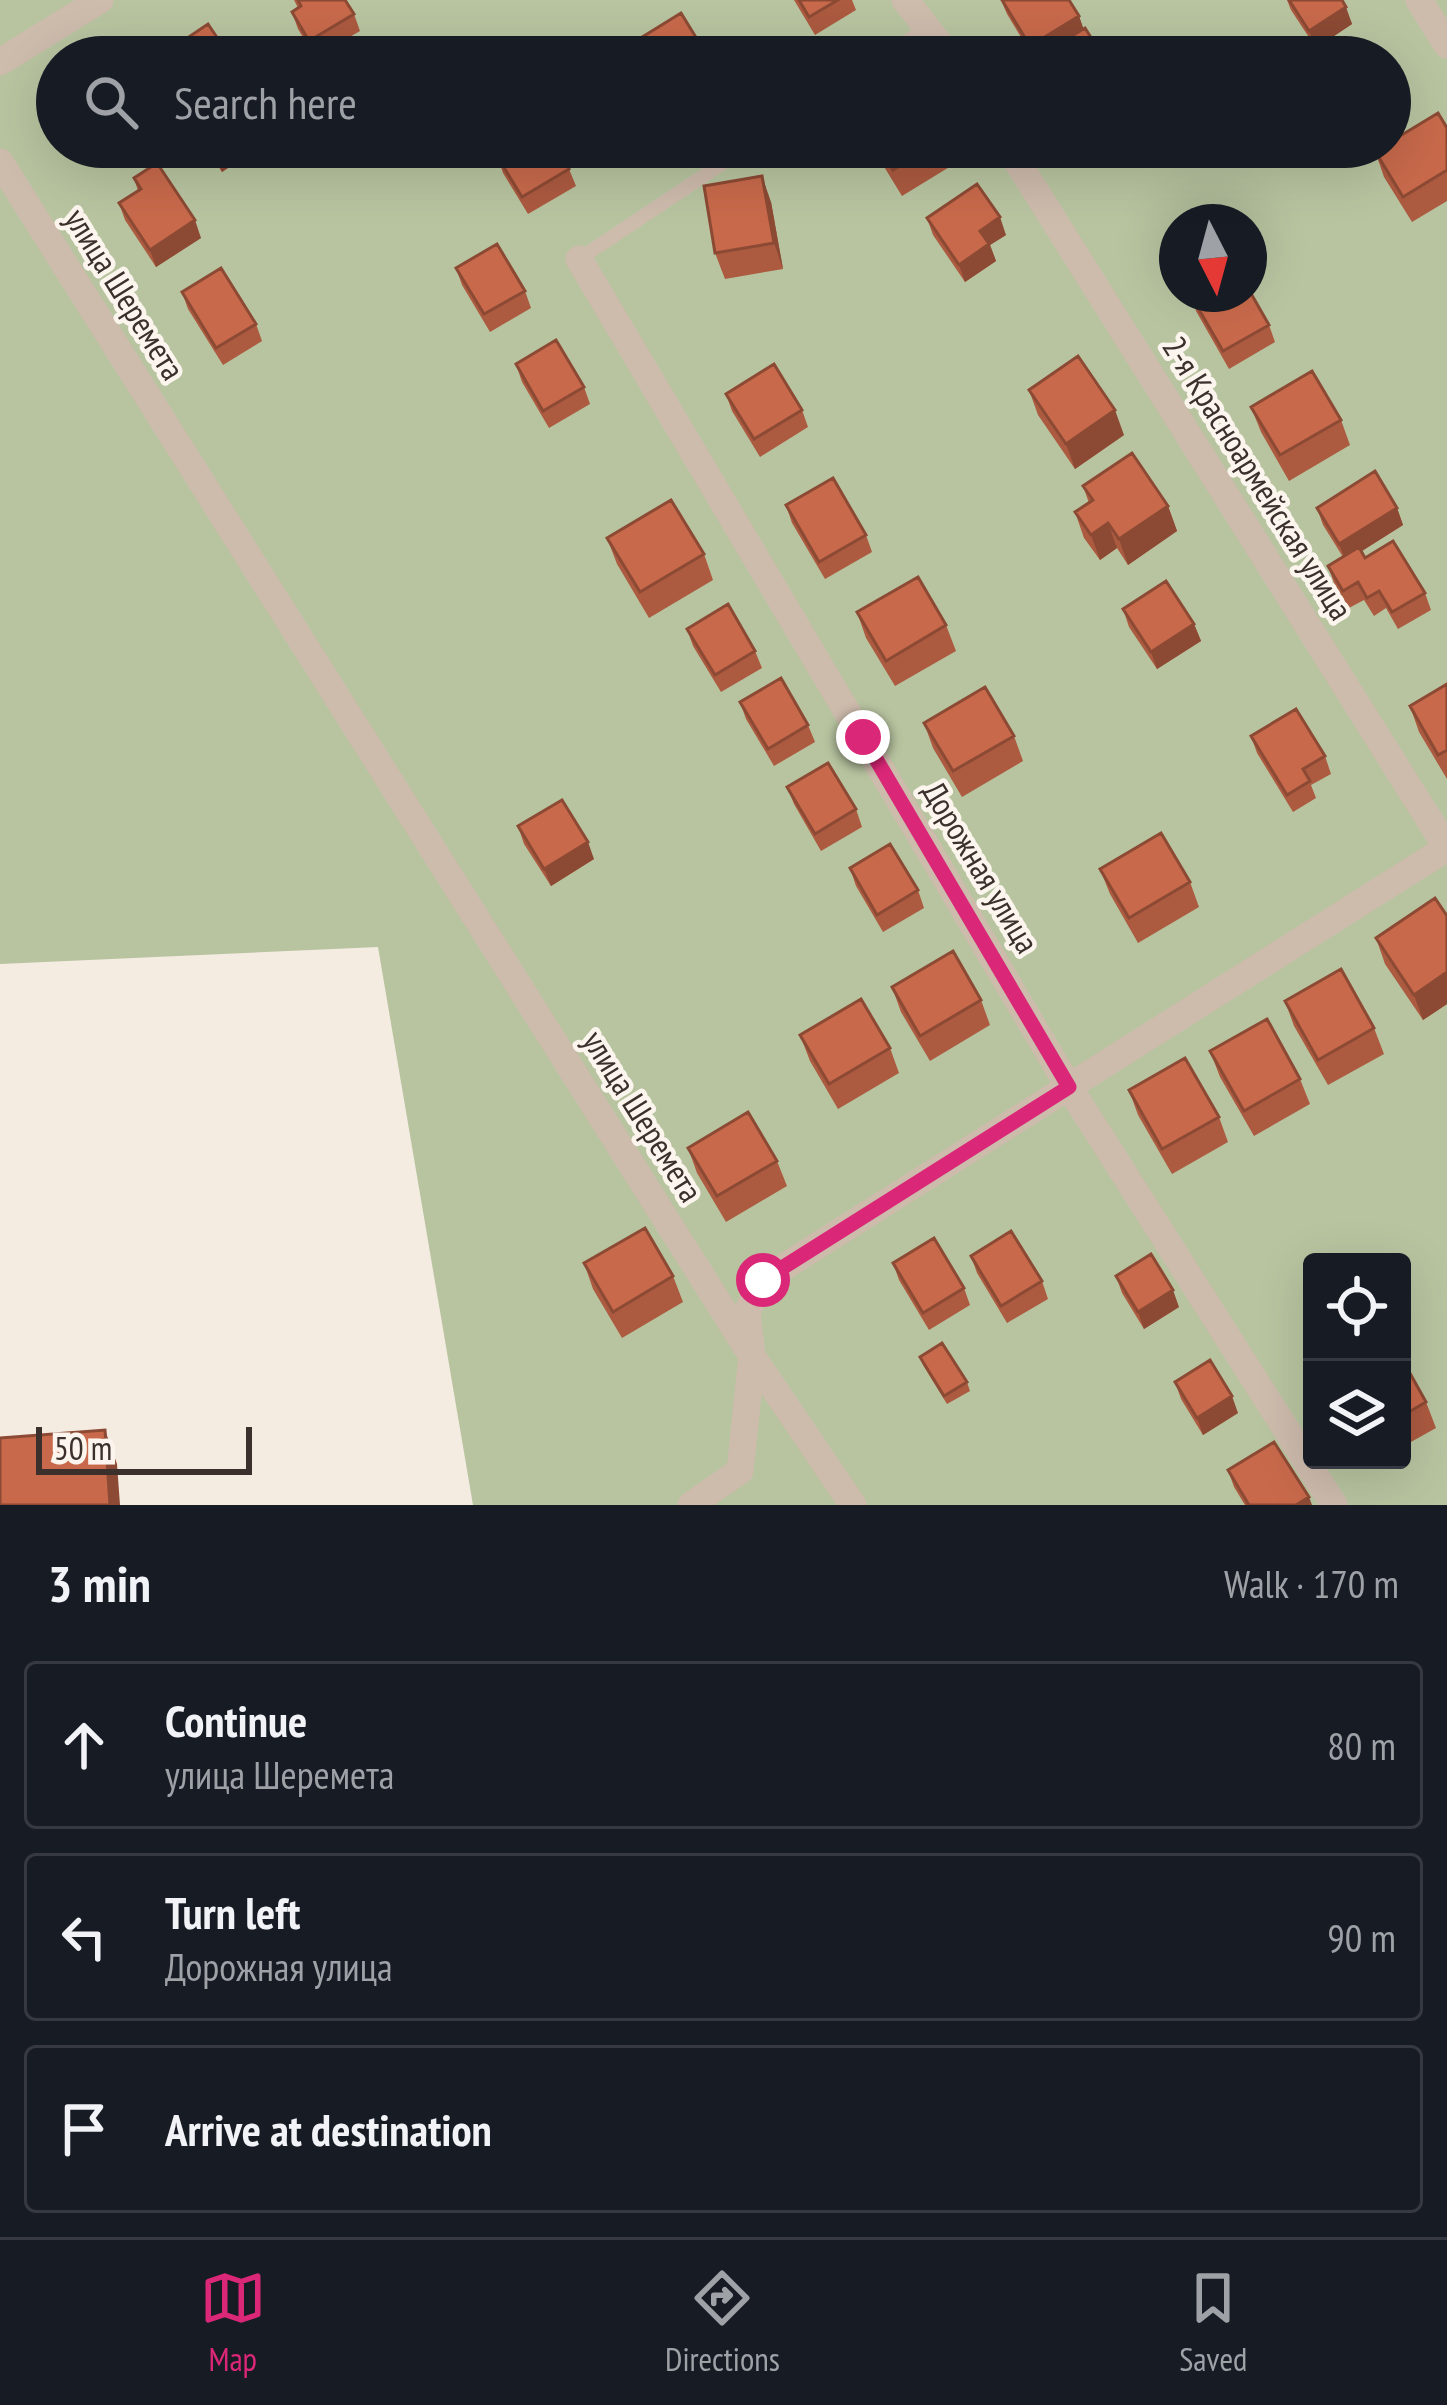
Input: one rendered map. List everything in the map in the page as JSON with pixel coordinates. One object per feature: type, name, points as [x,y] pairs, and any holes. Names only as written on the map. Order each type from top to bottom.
[{"type":"street","points":[[42,36],[100,0]]},
{"type":"street","points":[[905,0],[933,36]]},
{"type":"street","points":[[1419,0],[1447,45]]},
{"type":"street","points":[[0,62],[36,40]]},
{"type":"street","name":"улица Шеремета","points":[[0,162],[752,1356],[853,1505]]},
{"type":"street","name":"2-я Красноармейская улица","points":[[1021,168],[1447,848]]},
{"type":"street","name":"Дорожная улица","points":[[579,259],[1069,1087],[1334,1505]]},
{"type":"street","points":[[691,1505],[740,1471],[752,1356],[746,1312],[763,1280],[1447,848]]},
{"type":"lane","points":[[915,36],[927,28]]},
{"type":"lane","points":[[579,259],[716,168]]},
{"type":"green space","points":[[0,0],[1447,0],[1447,1505],[473,1505],[378,947],[0,964]]},
{"type":"building","points":[[298,0],[345,0],[354,14],[317,36],[306,36],[292,12],[301,6]]},
{"type":"building","points":[[799,0],[838,0],[809,17]]},
{"type":"building","points":[[1002,0],[1069,0],[1079,16],[1046,36],[1024,36]]},
{"type":"building","points":[[1289,0],[1342,0],[1346,7],[1309,31]]},
{"type":"building","points":[[681,13],[695,36],[644,36]]},
{"type":"building","points":[[208,24],[216,36],[190,36]]},
{"type":"building","points":[[1438,113],[1447,128],[1447,170],[1403,197],[1385,168],[1411,168],[1411,129]]},
{"type":"building","points":[[149,168],[160,168],[195,220],[150,250],[119,203],[141,189],[134,178]]},
{"type":"building","points":[[504,168],[568,168],[569,169],[522,197]]},
{"type":"building","points":[[762,176],[774,243],[715,253],[704,186]]},
{"type":"building","points":[[977,184],[1000,217],[980,231],[989,244],[959,265],[927,218]]},
{"type":"building","points":[[497,244],[525,291],[484,314],[456,268]]},
{"type":"building","points":[[221,268],[256,324],[216,348],[182,292]]},
{"type":"building","points":[[1200,312],[1262,312],[1269,325],[1223,351]]},
{"type":"building","points":[[556,340],[584,387],[543,411],[516,364]]},
{"type":"building","points":[[1078,356],[1115,410],[1066,444],[1029,390]]},
{"type":"building","points":[[774,364],[802,410],[754,439],[726,394]]},
{"type":"building","points":[[1312,371],[1341,420],[1280,455],[1251,407]]},
{"type":"building","points":[[1132,453],[1168,506],[1119,539],[1108,523],[1091,535],[1075,512],[1093,500],[1083,486]]},
{"type":"building","points":[[1375,471],[1397,508],[1339,544],[1317,508]]},
{"type":"building","points":[[833,478],[866,535],[819,562],[786,505]]},
{"type":"building","points":[[671,500],[704,554],[640,592],[607,538]]},
{"type":"building","points":[[1393,541],[1425,593],[1392,612],[1379,591],[1367,598],[1358,582],[1343,591],[1328,566],[1359,547],[1365,558]]},
{"type":"building","points":[[918,577],[946,625],[886,661],[857,612]]},
{"type":"building","points":[[1166,581],[1194,624],[1151,652],[1123,609]]},
{"type":"building","points":[[728,604],[755,651],[715,675],[687,629]]},
{"type":"building","points":[[781,678],[808,725],[768,749],[740,702]]},
{"type":"building","points":[[1447,684],[1447,750],[1438,755],[1410,706]]},
{"type":"building","points":[[985,687],[1014,736],[953,771],[924,723]]},
{"type":"building","points":[[1296,709],[1325,756],[1303,769],[1310,781],[1287,795],[1251,736]]},
{"type":"building","points":[[828,763],[856,809],[815,834],[787,787]]},
{"type":"building","points":[[562,800],[588,842],[544,869],[518,826]]},
{"type":"building","points":[[1161,833],[1190,882],[1129,918],[1100,869]]},
{"type":"building","points":[[890,844],[918,890],[877,915],[850,868]]},
{"type":"building","points":[[1435,898],[1447,916],[1447,972],[1414,995],[1376,938]]},
{"type":"building","points":[[953,951],[981,1000],[920,1036],[892,987]]},
{"type":"building","points":[[1341,969],[1374,1028],[1318,1060],[1285,1001]]},
{"type":"building","points":[[861,999],[890,1048],[829,1084],[800,1035]]},
{"type":"building","points":[[1267,1019],[1300,1079],[1244,1111],[1210,1051]]},
{"type":"building","points":[[1185,1058],[1219,1117],[1162,1149],[1129,1090]]},
{"type":"building","points":[[748,1112],[777,1161],[717,1196],[688,1148]]},
{"type":"building","points":[[645,1228],[673,1276],[613,1312],[584,1263]]},
{"type":"building","points":[[1011,1231],[1042,1281],[1001,1306],[971,1256]]},
{"type":"building","points":[[934,1238],[964,1288],[923,1313],[893,1263]]},
{"type":"building","points":[[1151,1254],[1173,1290],[1138,1312],[1116,1276]]},
{"type":"building","points":[[942,1343],[967,1382],[944,1396],[920,1357]]},
{"type":"building","points":[[1210,1360],[1232,1396],[1197,1418],[1175,1382]]},
{"type":"building","points":[[1411,1375],[1426,1402],[1411,1411]]},
{"type":"building","points":[[105,1430],[110,1505],[0,1505],[0,1438]]},
{"type":"building","points":[[1274,1442],[1309,1497],[1296,1505],[1249,1505],[1228,1470]]},
{"type":"route","points":[[763,1280],[1069,1087],[863,737]]}]
